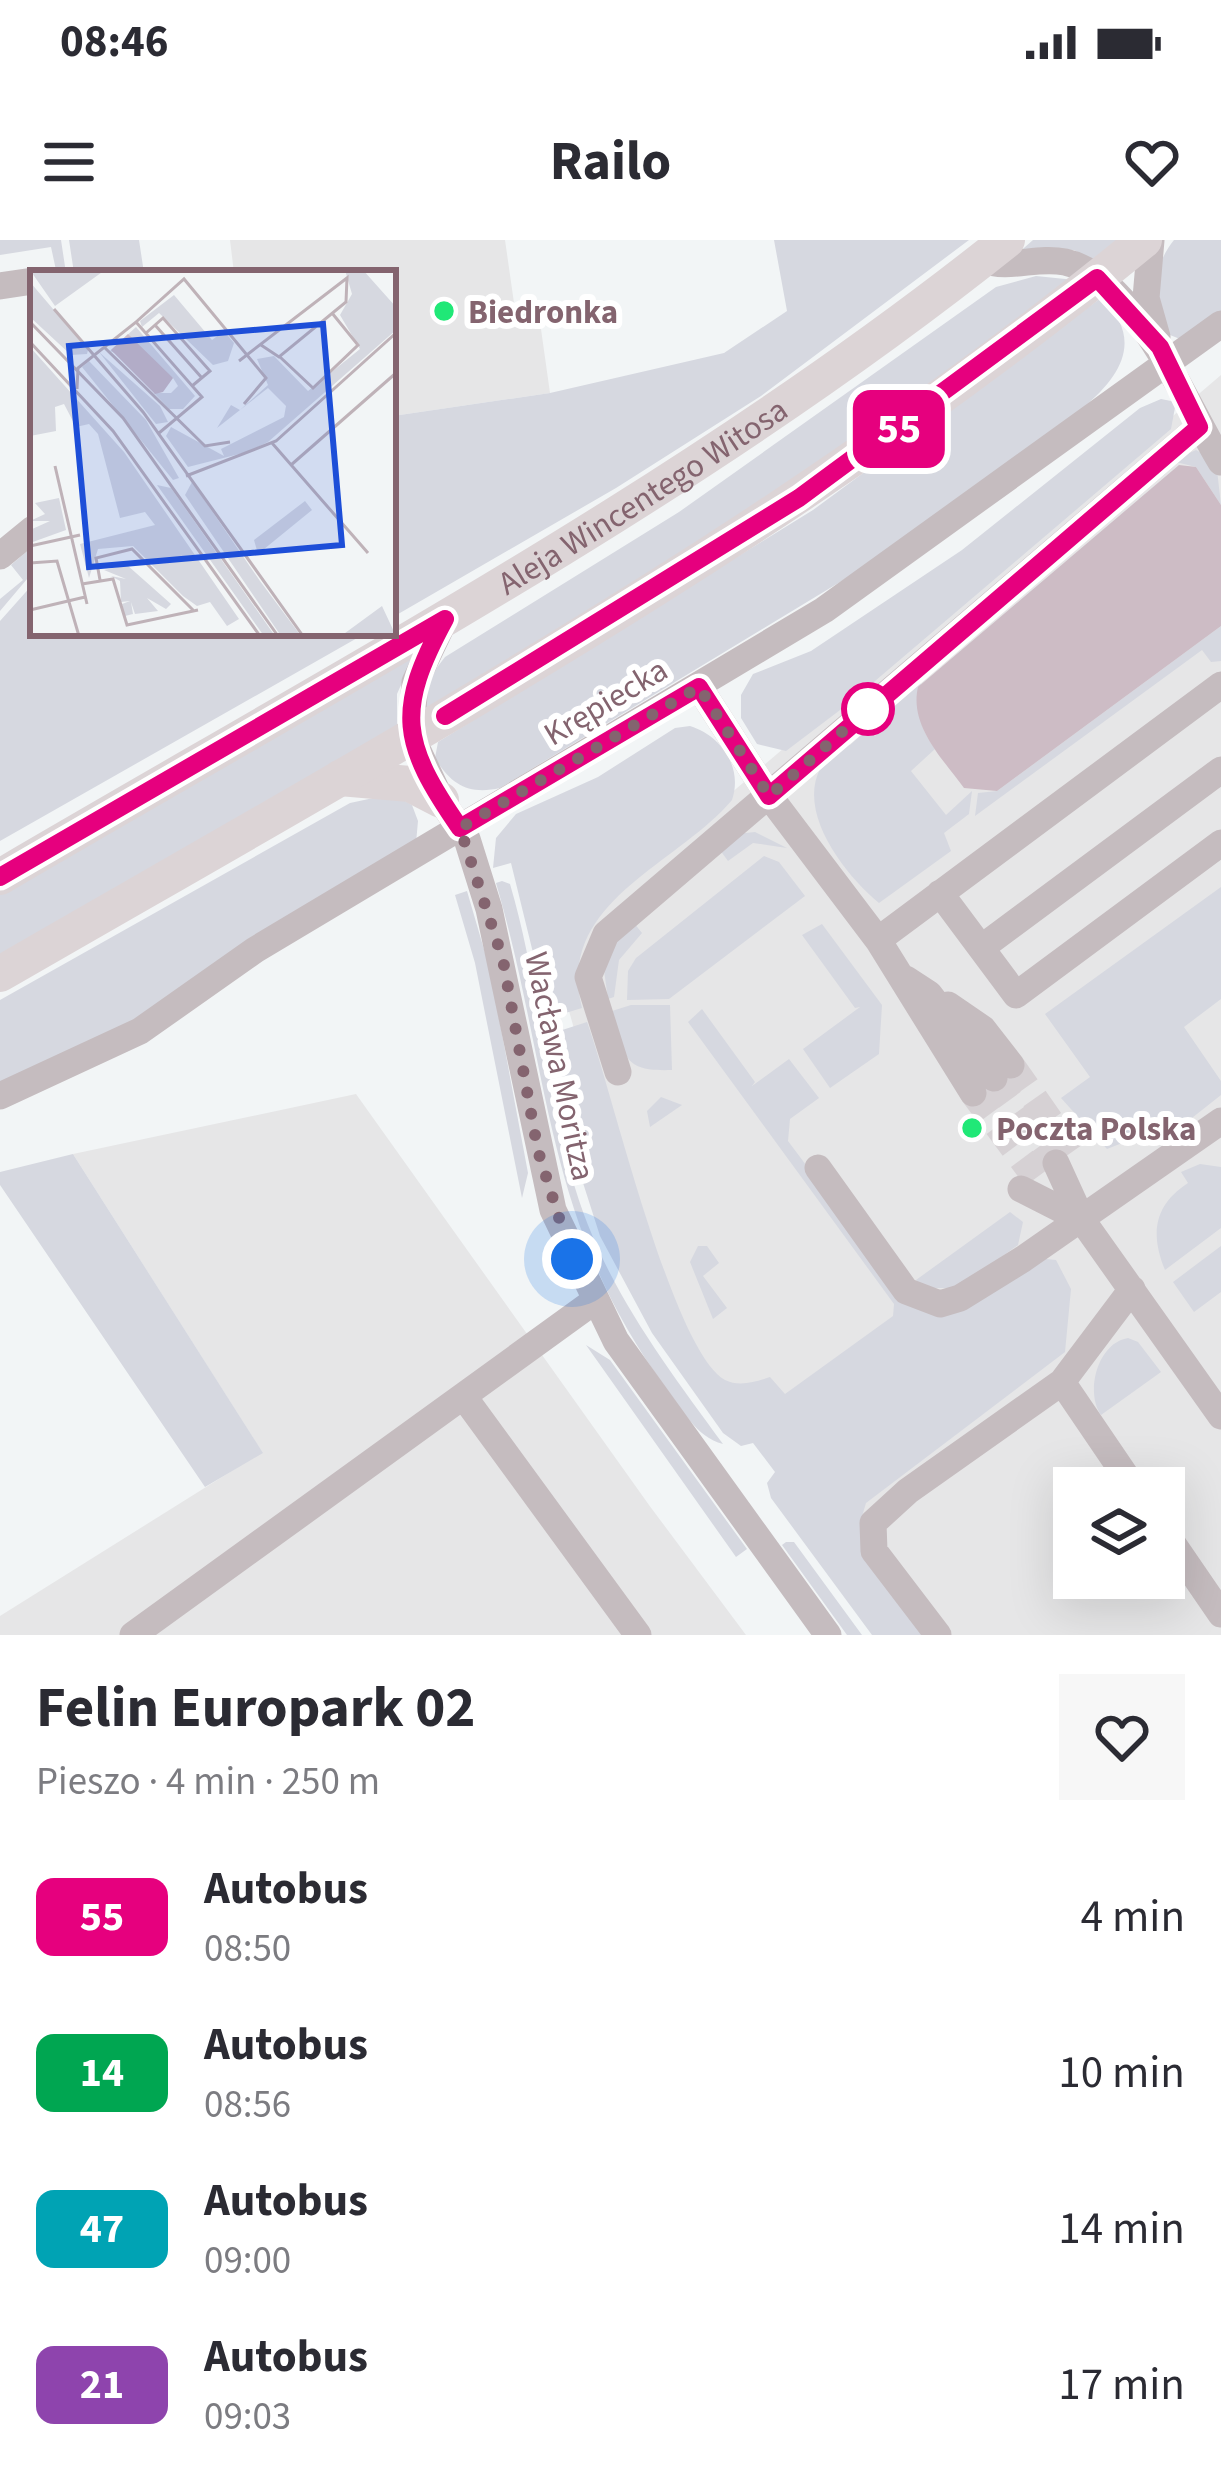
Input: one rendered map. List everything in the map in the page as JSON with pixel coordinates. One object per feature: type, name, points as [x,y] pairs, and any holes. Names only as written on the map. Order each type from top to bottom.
[{"type":"main road","points":[[0,974],[411,736],[799,498],[946,395],[1148,240]]},
{"type":"main road","name":"Aleja Wincentego Witosa","points":[[0,877],[445,619],[750,429],[995,250]]},
{"type":"main road","points":[[340,778],[410,784],[450,814]]},
{"type":"street","points":[[1148,240],[1146,298],[1164,354],[1221,462]]},
{"type":"street","points":[[995,250],[1000,266],[1063,262],[1097,278],[1164,354]]},
{"type":"street","points":[[0,286],[30,281]]},
{"type":"street","name":"Krępiecka","points":[[0,1096],[140,1031],[450,814],[699,687],[937,534],[1164,354],[1221,324]]},
{"type":"street","points":[[618,1072],[591,993],[594,953],[617,922],[1199,427]]},
{"type":"street","points":[[0,556],[30,531]]},
{"type":"street","points":[[411,736],[408,718],[415,682],[445,619]]},
{"type":"street","points":[[878,940],[1221,685]]},
{"type":"street","points":[[699,687],[769,796],[984,1085],[983,1029],[917,993]]},
{"type":"street","name":"Wacława Moritza","points":[[411,736],[450,814],[503,960],[554,1210],[593,1302],[641,1378],[828,1635]]},
{"type":"street","points":[[981,948],[1221,770]]},
{"type":"street","points":[[940,893],[1016,995],[1221,843]]},
{"type":"street","points":[[818,1168],[906,1291],[932,1304],[960,1298],[1082,1220],[1221,1121]]},
{"type":"street","points":[[1082,1220],[1046,1170],[1221,1416]]},
{"type":"street","points":[[938,1635],[874,1552],[869,1539],[873,1523],[908,1491],[1062,1382],[1132,1289]]},
{"type":"street","points":[[133,1635],[593,1302]]},
{"type":"street","points":[[1062,1382],[1120,1467]]},
{"type":"street","points":[[464,1397],[638,1635]]},
{"type":"street","points":[[1185,1562],[1221,1614]]},
{"type":"shaded area","points":[[0,240],[61,240],[66,270],[56,270],[51,247],[0,255]]},
{"type":"shaded area","points":[[69,240],[139,240],[144,270],[74,270]]},
{"type":"shaded area","name":"Biedronka","points":[[230,240],[505,240],[517,324],[540,322],[550,393],[396,416],[396,270],[234,270]]},
{"type":"shaded area","points":[[774,240],[969,240],[761,396],[616,488],[396,615],[396,416],[550,393],[724,353],[787,311]]},
{"type":"shaded area","points":[[1033,240],[1122,240],[1096,262],[1074,250],[1016,255]]},
{"type":"shaded area","points":[[1174,240],[1221,240],[1221,313],[1180,339],[1170,335],[1157,286],[1161,263]]},
{"type":"shaded area","points":[[1036,276],[1075,280],[791,487],[418,717],[429,678],[445,657],[679,512],[996,287]]},
{"type":"shaded area","points":[[1101,298],[1122,327],[1125,342],[1109,382],[1084,407],[878,559],[500,788],[470,789],[441,767],[435,758],[438,742],[813,510]]},
{"type":"shaded area","points":[[1221,375],[1221,1635],[902,1635],[654,1309],[559,976],[572,929]]},
{"type":"shaded area","points":[[1161,399],[1176,402],[1171,429],[848,704],[786,751],[757,744],[741,718],[741,695],[753,674],[811,651],[962,550],[1140,408]]},
{"type":"shaded area","points":[[1196,450],[1216,461],[1221,505],[1196,467],[1172,461]]},
{"type":"shaded area","points":[[1179,465],[1196,467],[1221,505],[1221,626],[997,791],[964,788],[923,728],[918,687]]},
{"type":"shaded area","points":[[30,549],[30,576],[0,611],[0,599],[23,580],[11,565]]},
{"type":"shaded area","points":[[30,587],[30,636],[361,636],[0,841],[0,621]]},
{"type":"shaded area","points":[[1221,626],[1221,661],[1211,662],[1202,650],[975,816],[978,793],[997,791]]},
{"type":"shaded area","points":[[416,651],[397,694],[397,729],[0,959],[0,894]]},
{"type":"shaded area","points":[[922,677],[919,714],[935,749],[911,771],[946,815],[972,791],[969,814],[944,833],[951,851],[879,903],[828,843],[815,805],[815,787],[820,769],[832,754],[868,729],[875,736],[890,723],[884,714]]},
{"type":"shaded area","points":[[690,726],[712,737],[727,755],[735,776],[732,800],[603,913],[586,940],[578,971],[582,1008],[549,1018],[511,863],[493,868],[496,838],[516,814],[598,777],[675,728]]},
{"type":"shaded area","points":[[392,794],[412,805],[418,821],[416,843],[145,1017],[0,1089],[0,1000],[350,803]]},
{"type":"shaded area","points":[[755,832],[787,848],[753,843],[728,861],[717,846],[736,834]]},
{"type":"shaded area","points":[[764,856],[779,862],[805,896],[669,999],[627,1000],[628,971],[636,958]]},
{"type":"shaded area","points":[[496,883],[510,884],[521,926],[563,1142],[588,1225],[631,1311],[723,1444],[697,1429],[678,1405],[626,1326],[595,1265],[556,1143]]},
{"type":"shaded area","points":[[1221,887],[1221,999],[1184,1027],[1221,1081],[1221,1095],[1159,1144],[1150,1132],[1107,1149],[1061,1098],[1090,1077],[1045,1014]]},
{"type":"shaded area","points":[[467,891],[490,970],[528,1173],[522,1198],[475,963],[455,895]]},
{"type":"shaded area","points":[[630,918],[642,933],[619,960],[614,997],[608,999],[603,963]]},
{"type":"shaded area","points":[[822,924],[882,1005],[879,1054],[830,1088],[803,1049],[860,1007],[855,1008],[802,935]]},
{"type":"shaded area","points":[[631,1005],[670,1005],[672,1070],[643,1068],[628,1058],[612,1011]]},
{"type":"shaded area","points":[[702,1009],[755,1082],[752,1086],[789,1059],[819,1098],[790,1119],[788,1141],[910,1304],[1036,1258],[1056,1260],[1071,1289],[1065,1352],[866,1503],[860,1523],[928,1635],[872,1635],[771,1498],[767,1483],[775,1472],[753,1443],[741,1446],[723,1433],[652,1333],[600,1236],[576,1161],[553,1033],[587,1022],[665,1271],[705,1359],[725,1380],[742,1383],[770,1377],[785,1394],[893,1316],[894,1304],[688,1022]]},
{"type":"shaded area","points":[[356,1094],[746,1635],[0,1635],[0,1616],[262,1452],[73,1154]]},
{"type":"shaded area","points":[[661,1097],[682,1105],[650,1127],[647,1111]]},
{"type":"shaded area","points":[[73,1154],[263,1453],[205,1487],[0,1185],[0,1172]]},
{"type":"shaded area","points":[[1200,1164],[1221,1167],[1221,1228],[1165,1270],[1157,1244],[1158,1221],[1168,1201],[1188,1183],[1181,1172]]},
{"type":"shaded area","points":[[1010,1212],[1023,1222],[1018,1245],[958,1288],[923,1288],[916,1280]]},
{"type":"shaded area","points":[[698,1246],[707,1246],[719,1263],[703,1276],[727,1308],[713,1319],[690,1262]]},
{"type":"shaded area","points":[[1221,1246],[1221,1292],[1194,1312],[1173,1282]]},
{"type":"shaded area","points":[[1128,1338],[1138,1342],[1161,1372],[1101,1415],[1094,1394],[1097,1370],[1108,1349]]},
{"type":"shaded area","points":[[586,1345],[610,1360],[747,1549],[736,1557]]},
{"type":"shaded area","points":[[794,1542],[862,1635],[847,1635],[782,1545]]},
{"type":"tunnel","points":[[1011,1065],[1072,1152]]},
{"type":"tunnel","points":[[994,1078],[1056,1163]]},
{"type":"tunnel","points":[[973,1093],[1036,1178]]},
{"type":"bus line","name":"55","points":[[0,877],[445,619],[423,659],[408,718],[411,736],[441,800],[460,828],[699,687],[769,796],[1199,427],[1160,347],[1097,278],[981,369],[799,498],[445,716]]},
{"type":"place","name":"Biedronka","points":[[444,311]]},
{"type":"place","name":"Poczta Polska","points":[[972,1128]]},
{"type":"route","points":[[572,1259],[538,1151],[503,960],[473,856],[460,828],[699,687],[769,796],[868,709]]}]
